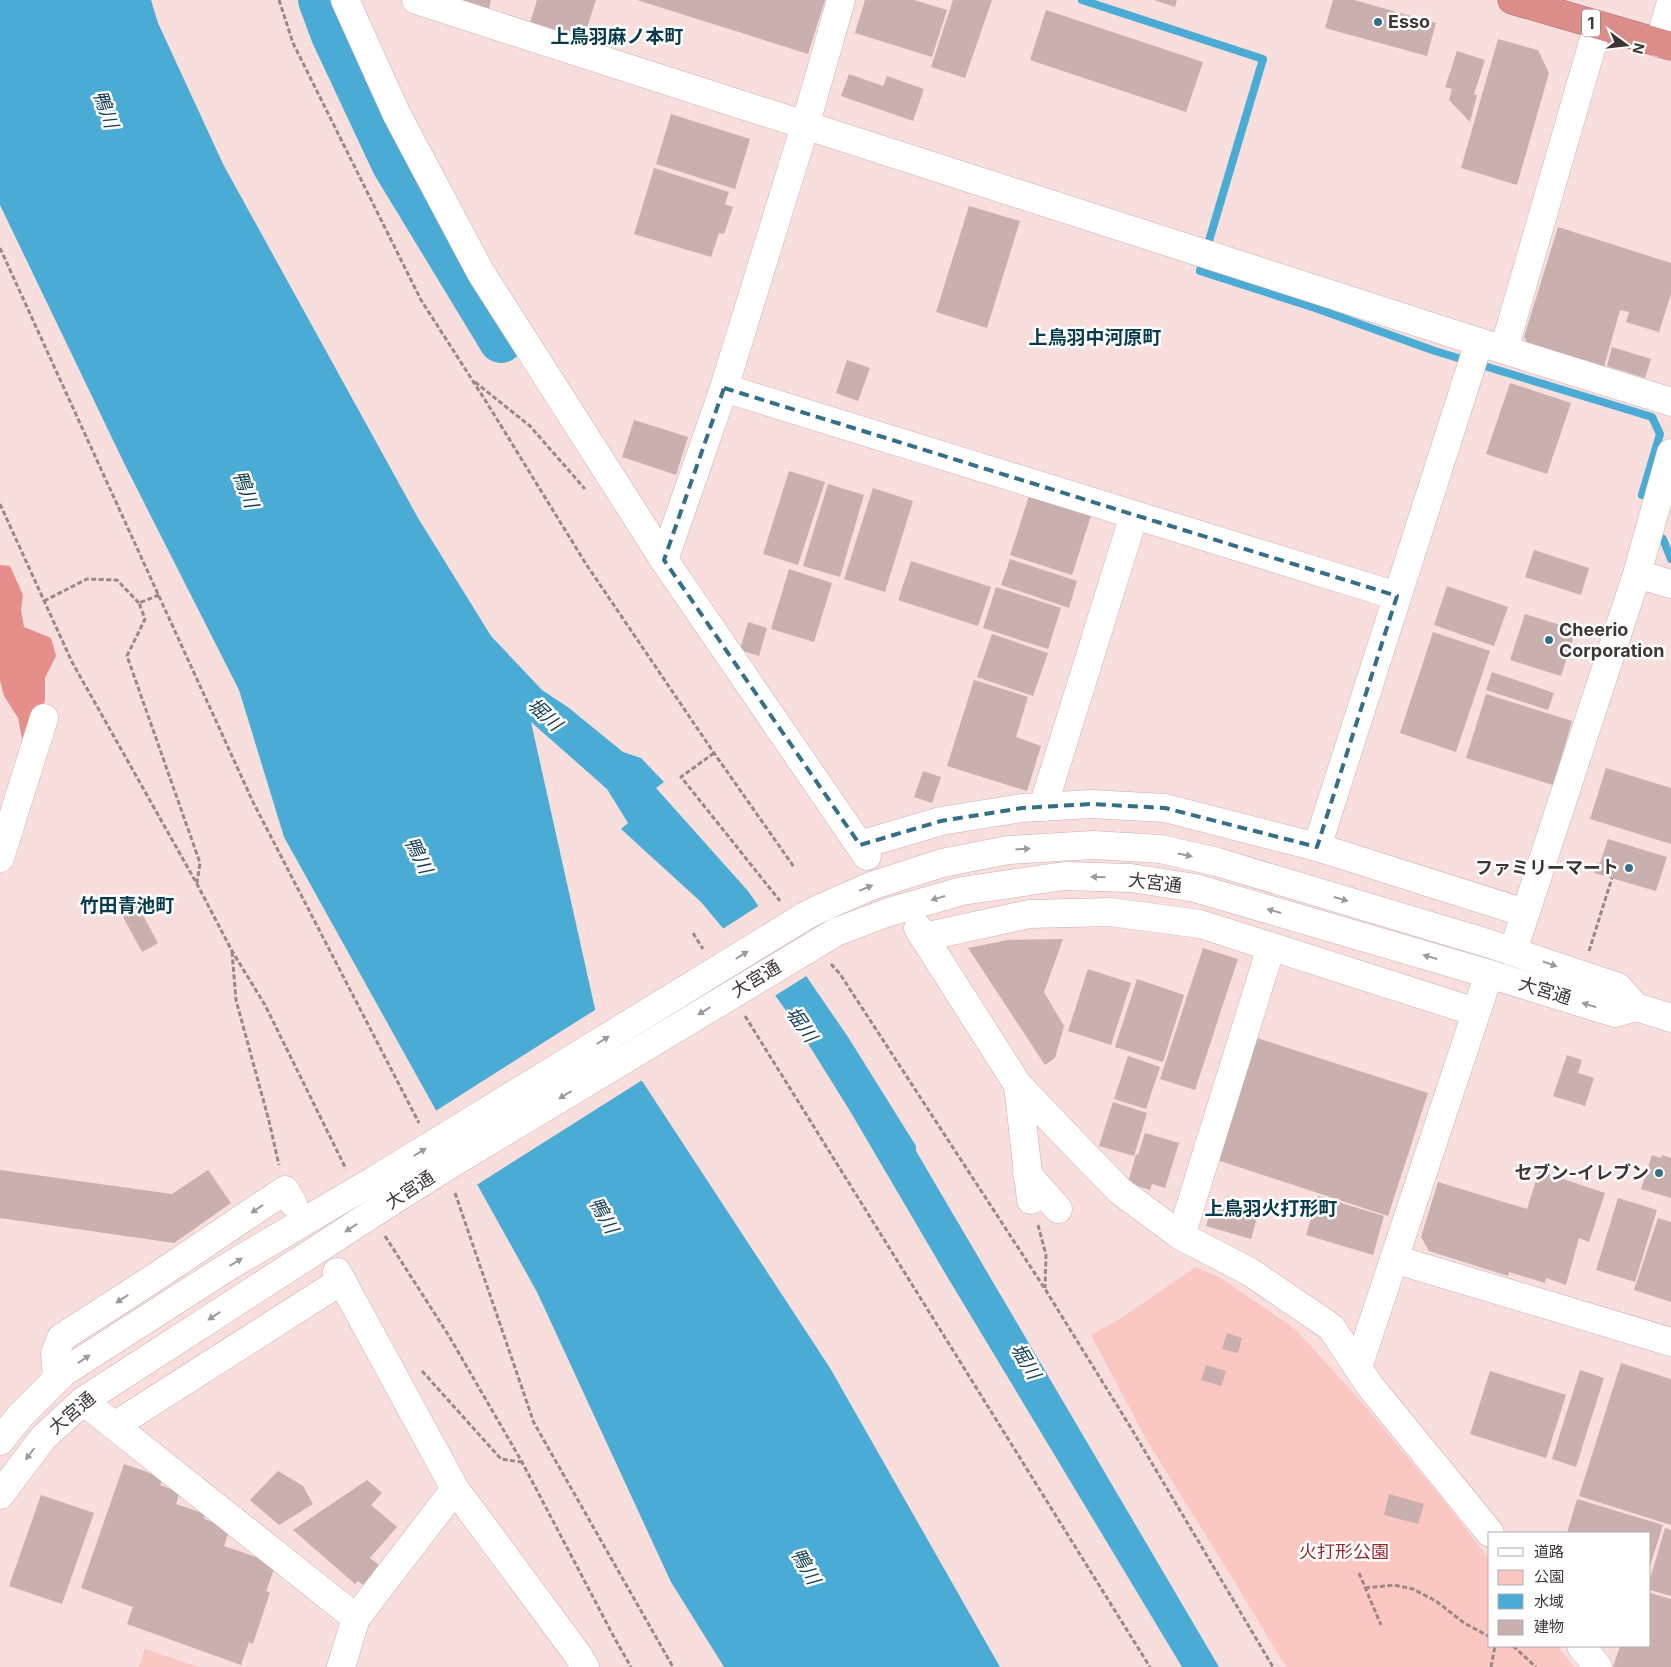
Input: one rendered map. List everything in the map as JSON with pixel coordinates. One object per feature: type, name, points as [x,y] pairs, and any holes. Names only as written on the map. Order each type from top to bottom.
[{"type":"highway","name":"1","points":[[1512,0],[1665,45]]},
{"type":"street","points":[[345,0],[398,115],[481,273],[664,560],[863,850],[941,821],[1022,808],[1091,804],[1165,808],[1317,847],[1525,913]]},
{"type":"street","points":[[416,0],[1491,346],[1671,402]]},
{"type":"street","points":[[664,560],[724,388],[805,126],[841,0]]},
{"type":"street","points":[[1665,45],[1671,2]]},
{"type":"street","points":[[1317,847],[1398,596],[1491,346],[1598,25]]},
{"type":"street","points":[[724,388],[1398,596]]},
{"type":"street","points":[[1513,951],[1637,574],[1671,453]]},
{"type":"street","points":[[1043,807],[1134,515]]},
{"type":"street","points":[[1637,574],[1671,584]]},
{"type":"street","points":[[0,858],[44,718]]},
{"type":"street","name":"大宮通","points":[[0,1441],[20,1416],[57,1378],[94,1352],[221,1272],[805,916],[870,886],[942,863],[1008,850],[1094,845],[1161,850],[1217,862],[1513,951],[1618,987],[1636,1006],[1671,1018]]},
{"type":"street","name":"大宮通","points":[[0,1495],[43,1438],[83,1401],[451,1164],[836,932],[889,912],[962,891],[1064,876],[1131,878],[1194,888],[1489,974],[1615,1013],[1636,1006]]},
{"type":"street","points":[[1476,1012],[1200,924],[1110,912],[1029,914],[921,933],[1018,1085],[1120,1191],[1182,1236],[1250,1272],[1331,1327],[1370,1386],[1489,1532]]},
{"type":"street","points":[[1182,1236],[1271,947]]},
{"type":"street","points":[[1358,1367],[1489,974]]},
{"type":"street","points":[[1018,1085],[1029,1187],[1058,1209]]},
{"type":"street","points":[[57,1378],[55,1354],[61,1338],[157,1276],[289,1196]]},
{"type":"street","points":[[1394,1259],[1671,1342]]},
{"type":"street","points":[[114,1426],[339,1276],[455,1489],[585,1667]]},
{"type":"street","points":[[83,1401],[356,1618]]},
{"type":"street","points":[[341,1667],[356,1618],[455,1489]]},
{"type":"street","points":[[1582,1647],[1598,1667]]},
{"type":"path","points":[[279,0],[293,43],[421,300],[473,380],[586,564],[794,867]]},
{"type":"path","points":[[0,248],[253,802],[423,1131]]},
{"type":"path","points":[[473,380],[530,426],[588,491]]},
{"type":"path","points":[[0,504],[72,662],[197,884],[232,951],[265,1005],[349,1174]]},
{"type":"path","points":[[44,601],[88,579],[117,580],[140,603],[145,619],[127,656],[200,862],[197,884]]},
{"type":"path","points":[[140,603],[159,595]]},
{"type":"path","points":[[714,753],[681,777],[783,904]]},
{"type":"path","points":[[1590,948],[1612,878]]},
{"type":"path","points":[[693,934],[704,950]]},
{"type":"path","points":[[232,951],[236,1000],[289,1196]]},
{"type":"path","points":[[827,959],[840,974],[1045,1289],[1273,1667]]},
{"type":"path","points":[[740,1009],[1150,1667]]},
{"type":"path","points":[[1029,1187],[1046,1255],[1045,1289]]},
{"type":"path","points":[[455,1193],[534,1424],[673,1667]]},
{"type":"path","points":[[383,1233],[449,1336],[522,1462],[631,1667]]},
{"type":"path","points":[[421,1370],[500,1459],[522,1462]]},
{"type":"path","points":[[1359,1573],[1381,1625]]},
{"type":"path","points":[[1365,1588],[1394,1585],[1413,1589],[1436,1601],[1464,1623],[1488,1636]]},
{"type":"path","points":[[1491,1667],[1495,1647]]},
{"type":"path","points":[[1514,1647],[1536,1667]]},
{"type":"highlighted area","points":[[724,388],[1397,596],[1317,847],[1165,808],[1091,804],[1022,808],[941,821],[860,845],[664,560]]},
{"type":"green space","name":"火打形公園","points":[[1196,1267],[1219,1277],[1294,1328],[1358,1398],[1445,1502],[1488,1557],[1488,1647],[1558,1647],[1574,1667],[1286,1667],[1146,1439],[1091,1335],[1118,1320]]},
{"type":"green space","points":[[145,1649],[199,1667],[139,1667]]},
{"type":"shaded area","points":[[0,565],[10,566],[23,595],[21,610],[24,627],[51,638],[56,656],[45,678],[45,701],[35,717],[30,735],[22,738],[18,718],[4,696],[0,680]]},
{"type":"water","points":[[0,0],[151,0],[158,23],[223,164],[418,518],[491,636],[542,690],[569,708],[623,752],[641,758],[664,782],[656,788],[748,891],[848,1037],[916,1146],[916,1151],[1219,1667],[1182,1667],[850,1111],[797,1026],[752,963],[701,902],[621,829],[628,823],[607,789],[531,722],[595,1009],[830,1368],[1000,1667],[724,1667],[671,1582],[537,1292],[284,837],[239,690],[125,465],[0,205]]},
{"type":"pier","points":[[760,905],[808,975],[773,997],[721,930]]},
{"type":"pier","points":[[598,1008],[644,1079],[475,1186],[434,1112]]},
{"type":"building","points":[[462,0],[491,0],[489,9]]},
{"type":"building","points":[[537,0],[596,0],[582,43],[530,23]]},
{"type":"building","points":[[637,0],[825,0],[808,54]]},
{"type":"building","points":[[865,0],[914,0],[947,10],[932,57],[855,33]]},
{"type":"building","points":[[953,0],[992,0],[965,78],[931,67]]},
{"type":"building","points":[[1154,0],[1177,0],[1175,7]]},
{"type":"building","points":[[1333,0],[1354,0],[1436,23],[1427,56],[1325,28]]},
{"type":"building","points":[[1046,10],[1203,62],[1186,112],[1030,60]]},
{"type":"building","points":[[1498,39],[1538,50],[1549,73],[1517,185],[1461,168]]},
{"type":"building","points":[[1457,51],[1485,60],[1474,94],[1477,95],[1470,122],[1449,100],[1452,89],[1445,87]]},
{"type":"building","points":[[849,74],[883,86],[887,76],[924,89],[913,121],[841,96]]},
{"type":"building","points":[[671,114],[750,139],[735,189],[656,164]]},
{"type":"building","points":[[654,168],[729,192],[725,204],[733,207],[724,234],[719,233],[711,257],[634,234]]},
{"type":"building","points":[[969,206],[1020,221],[987,328],[936,312]]},
{"type":"building","points":[[1558,227],[1671,263],[1671,294],[1659,332],[1626,322],[1629,312],[1620,310],[1604,367],[1528,344],[1524,337]]},
{"type":"building","points":[[1612,347],[1651,359],[1645,378],[1607,366]]},
{"type":"building","points":[[847,360],[870,368],[858,401],[836,393]]},
{"type":"building","points":[[1510,383],[1571,403],[1547,474],[1486,454]]},
{"type":"building","points":[[634,420],[688,437],[676,475],[622,457]]},
{"type":"building","points":[[789,471],[825,482],[798,565],[763,554]]},
{"type":"building","points":[[828,484],[864,495],[840,577],[803,566]]},
{"type":"building","points":[[873,488],[913,501],[885,592],[844,579]]},
{"type":"building","points":[[1029,496],[1091,516],[1072,575],[1010,555]]},
{"type":"building","points":[[1534,550],[1589,568],[1581,595],[1525,577]]},
{"type":"building","points":[[1010,559],[1077,581],[1069,608],[1001,585]]},
{"type":"building","points":[[911,561],[991,587],[978,626],[898,600]]},
{"type":"building","points":[[789,569],[832,583],[814,642],[771,629]]},
{"type":"building","points":[[1447,586],[1508,607],[1494,646],[1434,625]]},
{"type":"building","points":[[996,587],[1061,608],[1048,649],[983,628]]},
{"type":"building","points":[[1525,614],[1576,630],[1561,676],[1510,660]]},
{"type":"building","points":[[748,622],[767,628],[759,656],[740,650]]},
{"type":"building","points":[[1433,632],[1490,651],[1456,752],[1400,733]]},
{"type":"building","points":[[992,634],[1048,653],[1033,696],[977,677]]},
{"type":"building","points":[[1492,672],[1554,693],[1548,710],[1486,690]]},
{"type":"building","points":[[974,680],[1028,697],[1016,737],[1041,746],[1027,791],[947,766]]},
{"type":"building","points":[[1486,694],[1572,721],[1553,785],[1466,758]]},
{"type":"building","points":[[1606,768],[1671,788],[1671,844],[1590,819]]},
{"type":"building","points":[[923,771],[941,777],[932,803],[914,797]]},
{"type":"building","name":"ファミリーマート","points":[[1608,839],[1667,857],[1656,891],[1594,873],[1597,862],[1600,863]]},
{"type":"building","points":[[132,895],[158,943],[142,952],[116,904]]},
{"type":"building","points":[[1063,939],[1044,992],[1064,1026],[1055,1058],[1045,1065],[968,948],[1008,940]]},
{"type":"building","points":[[1203,948],[1238,959],[1195,1090],[1160,1079]]},
{"type":"building","points":[[1088,969],[1131,983],[1111,1045],[1068,1031]]},
{"type":"building","points":[[1137,979],[1184,995],[1163,1062],[1115,1047]]},
{"type":"building","points":[[1257,1038],[1428,1093],[1388,1216],[1217,1160]]},
{"type":"building","points":[[1567,1055],[1582,1060],[1578,1073],[1594,1078],[1585,1106],[1553,1096]]},
{"type":"building","points":[[1128,1056],[1160,1067],[1146,1109],[1114,1099]]},
{"type":"building","points":[[1113,1102],[1147,1113],[1134,1156],[1099,1146]]},
{"type":"building","points":[[1145,1133],[1179,1143],[1165,1188],[1152,1184],[1150,1190],[1128,1183],[1136,1154],[1138,1155]]},
{"type":"building","name":"セブン-イレブン","points":[[1652,1155],[1661,1158],[1662,1155],[1671,1158],[1671,1198],[1641,1189]]},
{"type":"building","points":[[0,1170],[172,1194],[208,1170],[231,1203],[174,1243],[0,1218]]},
{"type":"building","points":[[1539,1171],[1605,1193],[1589,1242],[1579,1238],[1566,1285],[1546,1278],[1545,1283],[1509,1272],[1508,1276],[1429,1251],[1421,1237],[1438,1182],[1527,1209]]},
{"type":"building","points":[[1318,1196],[1384,1216],[1373,1255],[1306,1235]]},
{"type":"building","points":[[1618,1198],[1657,1210],[1635,1282],[1596,1270]]},
{"type":"building","points":[[1214,1200],[1258,1214],[1251,1239],[1206,1226]]},
{"type":"building","points":[[1658,1218],[1671,1222],[1671,1302],[1634,1290]]},
{"type":"building","points":[[1227,1333],[1242,1338],[1238,1353],[1222,1349]]},
{"type":"building","points":[[1621,1363],[1671,1379],[1671,1525],[1579,1496]]},
{"type":"building","points":[[1206,1365],[1226,1371],[1221,1386],[1201,1380]]},
{"type":"building","points":[[1580,1370],[1604,1378],[1576,1467],[1552,1459]]},
{"type":"building","points":[[1490,1371],[1566,1395],[1546,1458],[1470,1434]]},
{"type":"building","points":[[124,1464],[156,1475],[155,1477],[162,1480],[160,1485],[180,1492],[176,1504],[205,1514],[204,1519],[230,1528],[224,1546],[276,1564],[266,1591],[270,1592],[253,1644],[249,1642],[241,1665],[127,1624],[133,1607],[81,1588]]},
{"type":"building","points":[[278,1471],[303,1486],[313,1504],[279,1525],[250,1500]]},
{"type":"building","points":[[367,1480],[382,1493],[371,1505],[397,1527],[370,1558],[379,1565],[363,1585],[358,1581],[355,1584],[293,1530]]},
{"type":"building","points":[[1389,1494],[1424,1504],[1418,1524],[1384,1515]]},
{"type":"building","points":[[41,1495],[94,1513],[62,1604],[9,1586]]},
{"type":"building","points":[[1577,1499],[1663,1525],[1651,1563],[1651,1532],[1567,1532]]},
{"type":"building","points":[[1665,1528],[1671,1530],[1671,1596],[1651,1590],[1651,1576]]},
{"type":"building","points":[[1651,1593],[1671,1599],[1671,1667],[1613,1667],[1620,1647],[1651,1647]]},
{"type":"waterway","points":[[320,0],[333,35],[393,163],[501,341]]},
{"type":"waterway","points":[[1082,0],[1263,59],[1200,271],[1315,308],[1435,351],[1652,417],[1660,434],[1642,495]]},
{"type":"waterway","points":[[1663,539],[1671,559]]},
{"type":"place","name":"Esso","points":[[1378,22]]},
{"type":"place","name":"Cheerio Corporation","points":[[1549,640]]},
{"type":"place","name":"ファミリーマート","points":[[1629,868]]},
{"type":"place","name":"セブン-イレブン","points":[[1659,1173]]},
{"type":"district","name":"上鳥羽麻ノ本町","points":[[617,36]]},
{"type":"district","name":"上鳥羽中河原町","points":[[1095,337]]},
{"type":"district","name":"竹田青池町","points":[[127,905]]},
{"type":"district","name":"上鳥羽火打形町","points":[[1271,1208]]},
{"type":"water label","name":"鴨川","points":[[106,109]]},
{"type":"water label","name":"鴨川","points":[[246,489]]},
{"type":"water label","name":"堀川","points":[[545,714]]},
{"type":"water label","name":"鴨川","points":[[419,855]]},
{"type":"water label","name":"堀川","points":[[802,1024]]},
{"type":"water label","name":"鴨川","points":[[604,1215]]},
{"type":"water label","name":"堀川","points":[[1026,1361]]},
{"type":"water label","name":"鴨川","points":[[806,1566]]}]
